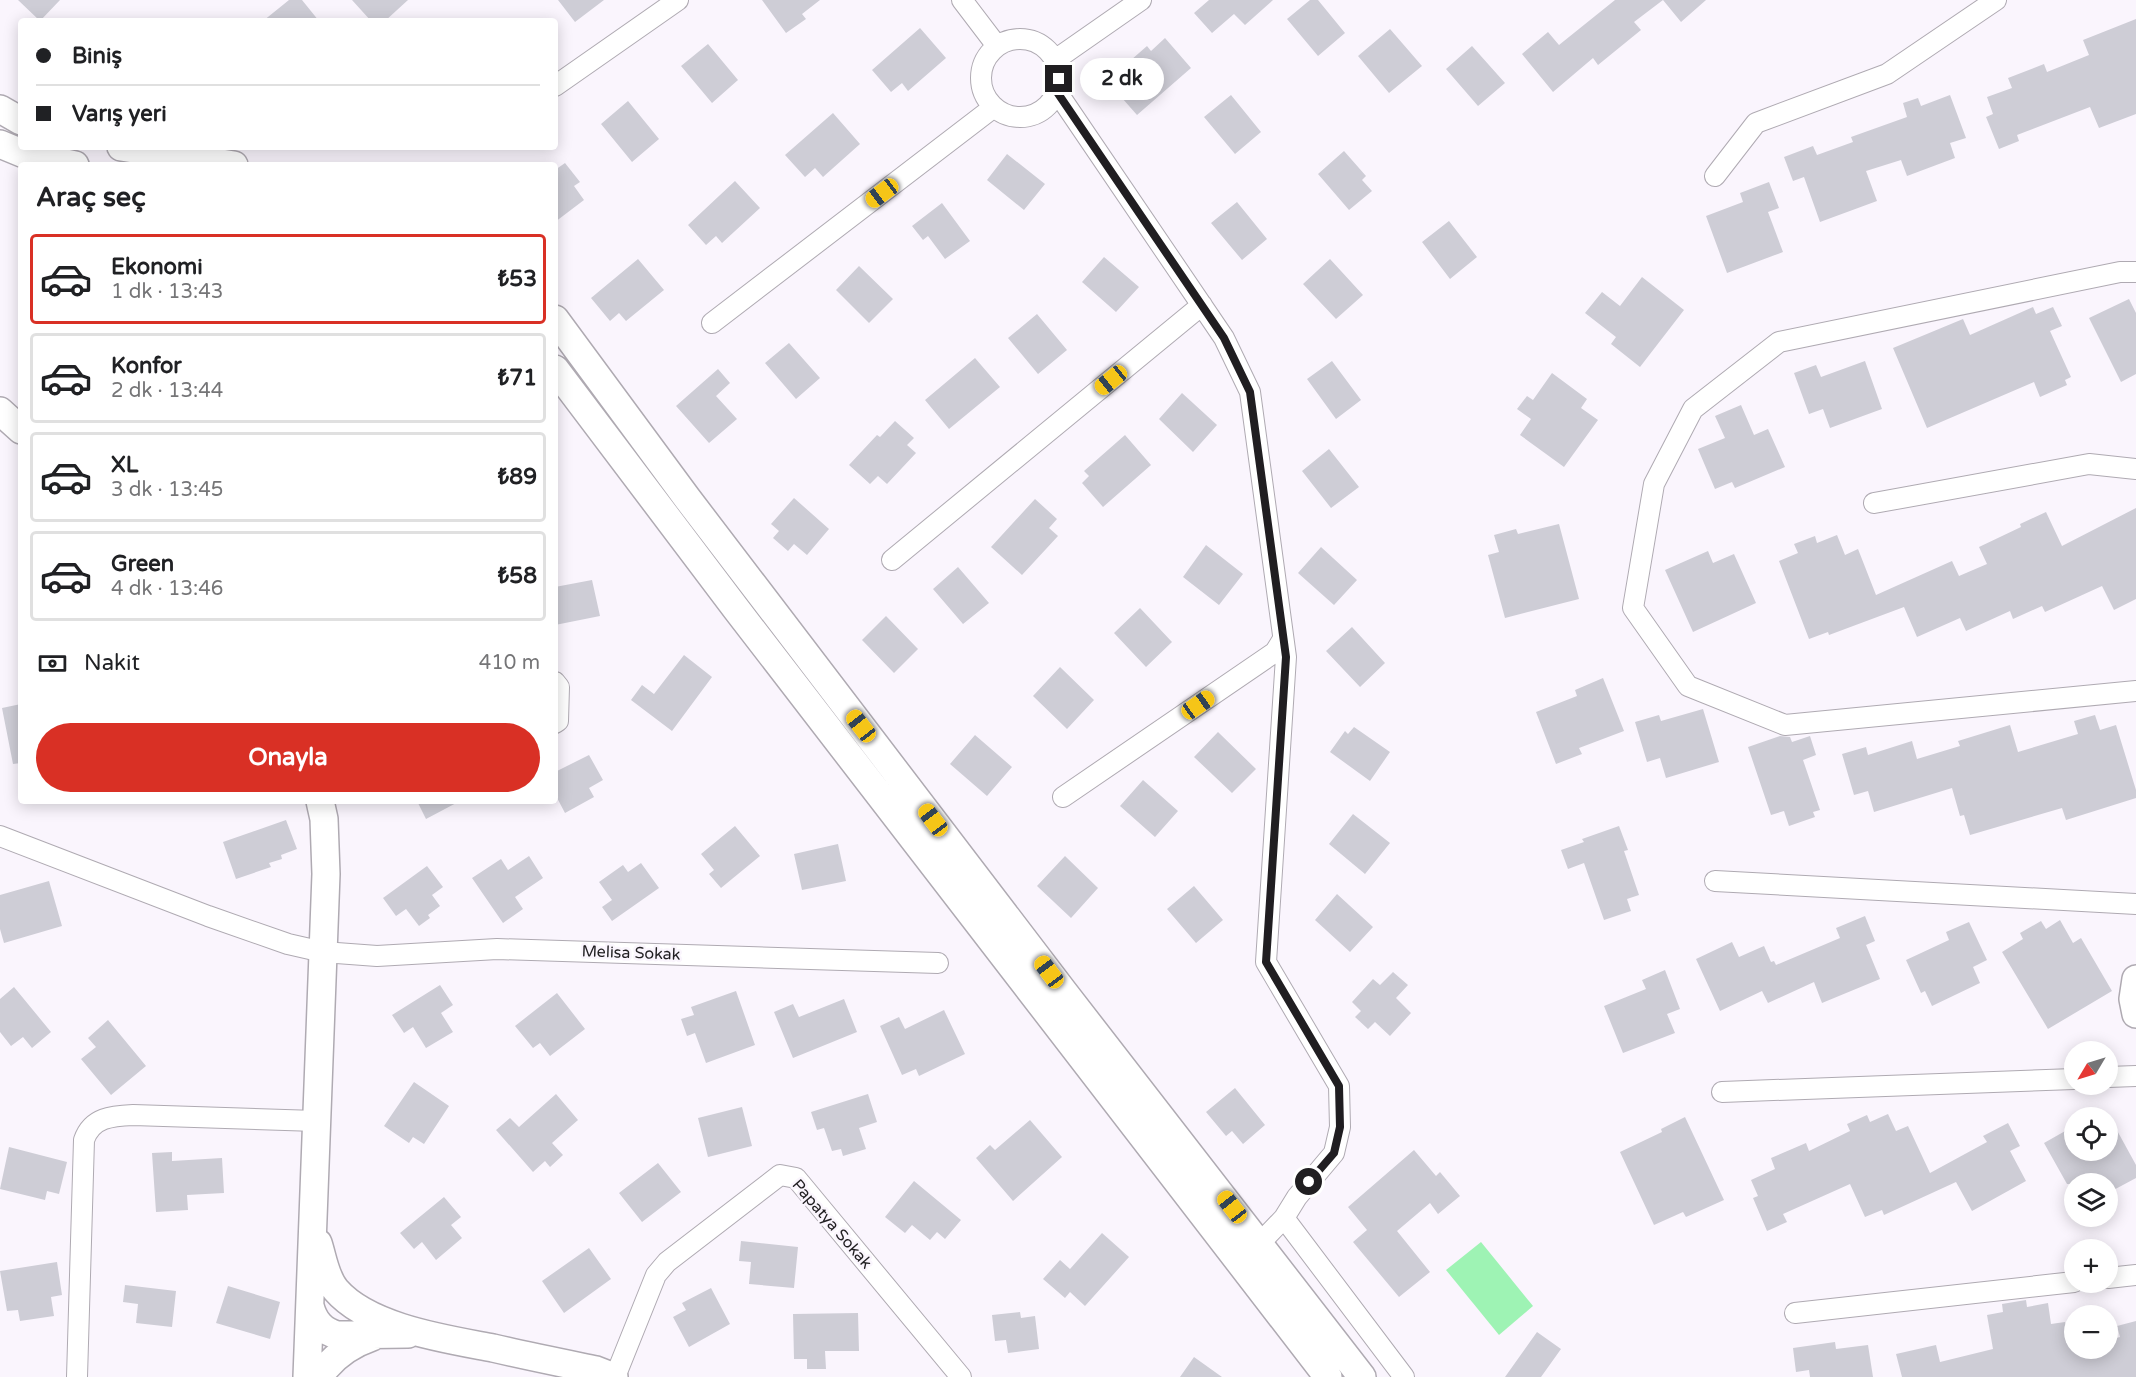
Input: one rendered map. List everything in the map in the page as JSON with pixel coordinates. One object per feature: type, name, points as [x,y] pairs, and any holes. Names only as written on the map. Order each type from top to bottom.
[{"type":"main road","points":[[0,109],[18,119]]},
{"type":"main road","points":[[0,144],[24,154],[61,162]]},
{"type":"main road","points":[[140,150],[215,162]]},
{"type":"main road","points":[[558,323],[709,527],[1362,1377]]},
{"type":"main road","points":[[558,373],[737,610],[1328,1377]]},
{"type":"main road","points":[[0,411],[18,427]]},
{"type":"main road","points":[[307,1377],[326,874],[324,819],[321,804]]},
{"type":"main road","points":[[2136,979],[2133,999],[2136,1014]]},
{"type":"main road","points":[[313,1224],[327,1274],[335,1289],[362,1310],[385,1321],[433,1336],[596,1370],[614,1377]]},
{"type":"main road","points":[[310,1306],[313,1319],[328,1333],[433,1336]]},
{"type":"main road","points":[[319,1377],[331,1360],[343,1351],[360,1341],[379,1335]]},
{"type":"street","points":[[558,84],[678,0]]},
{"type":"street","points":[[962,0],[997,46]]},
{"type":"street","points":[[1055,60],[1141,0]]},
{"type":"street","points":[[1715,176],[1756,123],[1887,74],[1996,0]]},
{"type":"street","points":[[1023,39],[1036,42],[1055,60],[1059,79],[1057,92],[1049,104],[1038,112],[1019,117],[1006,114],[994,107],[986,96],[981,82],[982,68],[988,56],[997,46],[1009,40],[1023,39]]},
{"type":"street","points":[[1057,92],[1224,338],[1250,392],[1286,657],[1266,962],[1339,1086],[1340,1127],[1334,1153],[1297,1197],[1284,1218],[1260,1243]]},
{"type":"street","points":[[712,323],[994,107]]},
{"type":"street","points":[[2136,272],[2120,272],[1779,342],[1693,409],[1654,484],[1633,608],[1688,686],[1785,725],[2136,691]]},
{"type":"street","points":[[892,561],[1202,305]]},
{"type":"street","points":[[1874,504],[2089,464],[2136,470]]},
{"type":"street","points":[[1063,797],[1275,652],[1283,639]]},
{"type":"street","points":[[558,686],[558,721]]},
{"type":"street","name":"Melisa Sokak","points":[[0,836],[208,916],[288,944],[323,952],[377,956],[497,949],[938,963]]},
{"type":"street","points":[[1715,881],[2136,904]]},
{"type":"street","points":[[2118,1077],[2136,1076]]},
{"type":"street","points":[[1722,1092],[2064,1079]]},
{"type":"street","points":[[77,1377],[84,1140],[87,1131],[96,1122],[110,1116],[316,1121]]},
{"type":"street","name":"Papatya Sokak","points":[[614,1377],[656,1275],[667,1262],[780,1174],[796,1178],[961,1377]]},
{"type":"street","points":[[1284,1218],[1404,1377]]},
{"type":"street","points":[[2118,1277],[2136,1275]]},
{"type":"street","points":[[1795,1313],[2064,1283]]},
{"type":"green space","points":[[1481,1242],[1533,1306],[1499,1335],[1446,1270]]},
{"type":"building","points":[[18,0],[60,0],[43,18],[37,18]]},
{"type":"building","points":[[289,0],[302,0],[317,18],[267,18]]},
{"type":"building","points":[[352,0],[408,0],[388,18],[368,18]]},
{"type":"building","points":[[558,0],[604,0],[575,22]]},
{"type":"building","points":[[762,0],[820,0],[802,14],[806,19],[786,33]]},
{"type":"building","points":[[1209,0],[1273,0],[1245,25],[1234,14],[1212,33],[1194,13]]},
{"type":"building","points":[[1310,0],[1318,0],[1345,33],[1318,56],[1287,19]]},
{"type":"building","points":[[1615,0],[1663,0],[1634,22],[1641,30],[1598,65],[1593,58],[1553,92],[1522,54],[1548,32],[1559,45]]},
{"type":"building","points":[[1663,0],[1706,0],[1681,22]]},
{"type":"building","points":[[2136,19],[2136,114],[2099,128],[2090,107],[2017,135],[2019,141],[1999,149],[1986,117],[1993,114],[1987,97],[2012,88],[2008,78],[2044,64],[2047,72],[2089,55],[2083,40]]},
{"type":"building","points":[[920,28],[946,58],[908,91],[902,83],[891,92],[872,70]]},
{"type":"building","points":[[1390,29],[1422,66],[1389,93],[1358,56]]},
{"type":"building","points":[[1165,38],[1191,68],[1137,115],[1107,81],[1147,46],[1151,51]]},
{"type":"building","points":[[708,44],[738,80],[712,103],[681,66]]},
{"type":"building","points":[[1472,46],[1505,83],[1478,106],[1446,69]]},
{"type":"building","points":[[1231,95],[1261,132],[1235,154],[1204,117]]},
{"type":"building","points":[[1950,95],[1966,138],[1950,143],[1955,158],[1907,176],[1901,160],[1866,171],[1877,201],[1820,222],[1804,177],[1793,181],[1784,157],[1813,146],[1817,155],[1853,142],[1851,137],[1907,117],[1903,103],[1918,98],[1921,106]]},
{"type":"building","points":[[628,101],[659,139],[632,162],[601,124]]},
{"type":"building","points":[[833,113],[860,144],[823,177],[815,168],[805,177],[785,155]]},
{"type":"building","points":[[1344,151],[1366,176],[1362,180],[1372,191],[1349,210],[1318,174]]},
{"type":"building","points":[[1007,154],[1045,184],[1024,210],[987,180]]},
{"type":"building","points":[[565,163],[580,182],[574,186],[584,200],[558,220],[558,168]]},
{"type":"building","points":[[735,181],[760,208],[722,243],[716,236],[706,245],[688,225]]},
{"type":"building","points":[[1769,182],[1779,208],[1768,212],[1783,252],[1727,273],[1706,216],[1743,202],[1740,193]]},
{"type":"building","points":[[1237,202],[1267,239],[1242,260],[1211,223]]},
{"type":"building","points":[[942,203],[970,241],[945,259],[928,236],[923,240],[912,226]]},
{"type":"building","points":[[1449,221],[1477,257],[1450,279],[1422,242]]},
{"type":"building","points":[[1104,257],[1139,287],[1116,312],[1082,282]]},
{"type":"building","points":[[638,259],[664,290],[626,321],[619,313],[610,321],[591,298]]},
{"type":"building","points":[[1330,259],[1363,295],[1336,319],[1303,284]]},
{"type":"building","points":[[859,266],[893,299],[869,323],[836,290]]},
{"type":"building","points":[[1642,277],[1684,310],[1640,367],[1611,344],[1616,337],[1585,313],[1602,292],[1620,306]]},
{"type":"building","points":[[2129,299],[2136,313],[2136,374],[2121,382],[2089,318]]},
{"type":"building","points":[[2033,307],[2036,314],[2053,307],[2062,326],[2050,331],[2071,377],[2065,380],[2067,385],[2040,397],[2034,382],[1927,428],[1893,348],[1963,319],[1970,335]]},
{"type":"building","points":[[1037,314],[1067,350],[1038,374],[1008,338]]},
{"type":"building","points":[[789,343],[820,378],[796,399],[765,363]]},
{"type":"building","points":[[975,358],[1000,387],[949,429],[925,400]]},
{"type":"building","points":[[1332,361],[1361,400],[1336,419],[1307,379]]},
{"type":"building","points":[[1865,361],[1882,409],[1830,428],[1823,409],[1809,414],[1794,373],[1816,365],[1821,377]]},
{"type":"building","points":[[718,369],[730,383],[716,396],[737,419],[709,443],[676,406]]},
{"type":"building","points":[[1552,373],[1587,399],[1581,408],[1598,420],[1564,467],[1520,435],[1531,419],[1517,409],[1527,396],[1533,400]]},
{"type":"building","points":[[1182,393],[1217,425],[1193,452],[1159,419]]},
{"type":"building","points":[[1741,405],[1754,435],[1768,429],[1785,467],[1735,488],[1732,482],[1715,489],[1698,449],[1725,438],[1715,416]]},
{"type":"building","points":[[895,421],[914,438],[907,445],[916,453],[887,484],[878,476],[870,484],[849,465],[877,435],[880,437]]},
{"type":"building","points":[[1125,435],[1151,465],[1103,507],[1082,483],[1089,476],[1084,471]]},
{"type":"building","points":[[1329,449],[1359,487],[1331,508],[1302,471]]},
{"type":"building","points":[[794,498],[829,529],[807,555],[794,544],[788,551],[773,538],[779,531],[771,524]]},
{"type":"building","points":[[1035,499],[1057,519],[1049,528],[1058,536],[1022,575],[991,547]]},
{"type":"building","points":[[2136,508],[2136,599],[2114,610],[2102,586],[2045,612],[2042,606],[2013,619],[2010,611],[1966,631],[1960,618],[1917,637],[1904,607],[1829,635],[1828,632],[1809,639],[1779,561],[1798,553],[1794,544],[1815,536],[1817,543],[1837,535],[1845,555],[1858,549],[1876,595],[1952,561],[1959,576],[1987,564],[1979,547],[2046,512],[2062,546]]},
{"type":"building","points":[[1559,524],[1579,599],[1505,618],[1488,555],[1499,552],[1494,535],[1516,529],[1518,534]]},
{"type":"building","points":[[1206,545],[1243,574],[1219,605],[1183,577]]},
{"type":"building","points":[[1321,547],[1357,580],[1334,605],[1298,573]]},
{"type":"building","points":[[1708,551],[1713,563],[1734,554],[1756,603],[1693,632],[1665,570]]},
{"type":"building","points":[[958,567],[989,603],[963,624],[933,589]]},
{"type":"building","points":[[592,580],[600,616],[558,624],[558,586]]},
{"type":"building","points":[[1140,608],[1172,642],[1146,667],[1114,633]]},
{"type":"building","points":[[886,616],[918,649],[894,673],[862,640]]},
{"type":"building","points":[[1352,627],[1385,663],[1360,687],[1326,651]]},
{"type":"building","points":[[684,655],[712,677],[672,731],[631,700],[642,685],[654,694]]},
{"type":"building","points":[[1060,667],[1094,700],[1067,729],[1033,696]]},
{"type":"building","points":[[1603,678],[1624,731],[1579,748],[1582,754],[1556,764],[1536,712],[1577,696],[1575,690]]},
{"type":"building","points":[[18,705],[18,763],[13,764],[2,708]]},
{"type":"building","points":[[1703,709],[1719,762],[1666,778],[1660,758],[1647,762],[1635,722],[1659,715],[1661,721]]},
{"type":"building","points":[[2095,715],[2100,730],[2116,725],[2136,790],[2136,798],[2066,820],[2062,808],[1970,835],[1964,815],[1960,816],[1952,788],[1874,812],[1868,791],[1854,795],[1842,754],[1866,747],[1868,755],[1912,741],[1917,759],[1960,746],[1958,741],[2010,725],[2018,752],[2078,734],[2074,721]]},
{"type":"building","points":[[1354,727],[1390,752],[1370,781],[1330,752],[1345,731],[1348,734]]},
{"type":"building","points":[[1218,732],[1256,769],[1232,793],[1194,757]]},
{"type":"building","points":[[975,735],[1012,767],[987,796],[950,764]]},
{"type":"building","points":[[1780,736],[1790,737],[1792,742],[1810,736],[1816,755],[1803,760],[1820,810],[1813,812],[1815,817],[1789,826],[1784,811],[1771,815],[1748,747]]},
{"type":"building","points":[[589,755],[603,780],[589,788],[594,797],[565,813],[558,800],[558,770]]},
{"type":"building","points":[[1143,780],[1178,811],[1155,837],[1120,806]]},
{"type":"building","points":[[418,804],[454,804],[426,819]]},
{"type":"building","points":[[1353,814],[1390,843],[1365,874],[1329,844]]},
{"type":"building","points":[[286,820],[297,849],[281,855],[282,859],[269,863],[271,867],[236,879],[223,842]]},
{"type":"building","points":[[735,826],[760,856],[721,888],[709,874],[714,870],[701,854]]},
{"type":"building","points":[[1619,826],[1628,850],[1624,851],[1639,895],[1627,899],[1631,911],[1604,920],[1584,863],[1568,869],[1561,850],[1584,842],[1582,839]]},
{"type":"building","points":[[838,844],[846,881],[802,890],[794,854]]},
{"type":"building","points":[[529,856],[543,878],[515,897],[523,909],[503,923],[472,878],[501,859],[508,870]]},
{"type":"building","points":[[1065,856],[1098,888],[1071,918],[1037,886]]},
{"type":"building","points":[[641,863],[659,888],[612,921],[602,907],[612,900],[599,882],[623,865],[628,872]]},
{"type":"building","points":[[427,866],[443,887],[432,895],[440,906],[419,926],[406,909],[396,916],[383,898]]},
{"type":"building","points":[[49,881],[62,926],[4,943],[0,929],[0,895]]},
{"type":"building","points":[[1194,886],[1223,920],[1196,943],[1167,909]]},
{"type":"building","points":[[1337,894],[1373,927],[1350,952],[1315,920]]},
{"type":"building","points":[[1865,916],[1875,941],[1866,945],[1880,979],[1822,1003],[1814,982],[1768,1003],[1762,991],[1720,1011],[1696,959],[1732,942],[1739,957],[1764,946],[1771,962],[1774,961],[1776,965],[1840,938],[1836,928]]},
{"type":"building","points":[[2060,920],[2073,943],[2081,938],[2112,991],[2048,1029],[2002,952],[2023,939],[2020,933],[2041,921],[2046,929]]},
{"type":"building","points":[[1969,922],[1987,960],[1973,967],[1980,983],[1932,1006],[1925,991],[1921,993],[1906,960],[1949,940],[1946,932]]},
{"type":"building","points":[[1665,970],[1680,1009],[1667,1014],[1675,1033],[1623,1053],[1604,1006],[1646,989],[1642,980]]},
{"type":"building","points":[[1393,972],[1408,985],[1396,998],[1411,1013],[1390,1036],[1375,1022],[1368,1029],[1355,1017],[1361,1011],[1352,1002],[1373,979],[1380,985]]},
{"type":"building","points":[[440,985],[453,1005],[441,1013],[453,1032],[426,1048],[413,1027],[404,1033],[392,1015]]},
{"type":"building","points":[[14,987],[51,1032],[32,1048],[23,1037],[11,1046],[0,1032],[0,999]]},
{"type":"building","points":[[736,991],[755,1045],[706,1063],[695,1033],[687,1036],[681,1019],[694,1015],[691,1007]]},
{"type":"building","points":[[557,993],[585,1029],[550,1056],[540,1043],[533,1048],[515,1026]]},
{"type":"building","points":[[844,999],[857,1032],[793,1058],[774,1012],[793,1004],[799,1017]]},
{"type":"building","points":[[944,1010],[965,1054],[919,1076],[916,1069],[902,1075],[880,1026],[899,1017],[905,1029]]},
{"type":"building","points":[[108,1020],[146,1066],[111,1095],[81,1059],[96,1047],[88,1038]]},
{"type":"building","points":[[414,1082],[449,1106],[424,1144],[413,1137],[409,1143],[384,1126]]},
{"type":"building","points":[[1235,1088],[1265,1125],[1243,1144],[1232,1131],[1226,1136],[1206,1112]]},
{"type":"building","points":[[556,1094],[578,1120],[552,1143],[563,1155],[550,1167],[545,1161],[533,1172],[496,1130],[510,1118],[519,1127]]},
{"type":"building","points":[[868,1094],[877,1122],[859,1128],[866,1149],[843,1156],[841,1149],[832,1151],[824,1128],[817,1130],[811,1112]]},
{"type":"building","points":[[742,1107],[752,1146],[708,1157],[698,1118]]},
{"type":"building","points":[[1888,1114],[1896,1131],[1908,1126],[1930,1173],[1987,1142],[1983,1136],[2008,1123],[2020,1146],[2010,1151],[2026,1181],[1972,1211],[1956,1182],[1884,1215],[1882,1210],[1865,1217],[1850,1184],[1783,1214],[1787,1222],[1767,1231],[1753,1198],[1758,1196],[1751,1180],[1775,1169],[1771,1158],[1806,1143],[1809,1151],[1850,1131],[1847,1124],[1867,1115],[1870,1122]]},
{"type":"building","points":[[1685,1117],[1724,1200],[1686,1217],[1683,1212],[1654,1225],[1620,1152],[1662,1132],[1661,1129]]},
{"type":"building","points":[[1030,1120],[1062,1157],[1013,1201],[976,1158],[990,1145],[995,1150]]},
{"type":"building","points":[[2064,1132],[2064,1161],[2118,1161],[2118,1132],[2136,1165],[2136,1178],[2118,1188],[2118,1173],[2064,1173],[2064,1179],[2044,1143]]},
{"type":"building","points":[[9,1147],[67,1162],[59,1194],[47,1191],[45,1200],[0,1189]]},
{"type":"building","points":[[1414,1150],[1436,1176],[1440,1172],[1460,1196],[1438,1214],[1430,1203],[1397,1231],[1430,1272],[1399,1297],[1353,1242],[1367,1230],[1348,1207]]},
{"type":"building","points":[[172,1152],[172,1161],[222,1158],[224,1193],[187,1195],[188,1210],[156,1212],[152,1153]]},
{"type":"building","points":[[658,1163],[681,1192],[642,1222],[619,1193]]},
{"type":"building","points":[[914,1181],[961,1220],[945,1239],[937,1232],[930,1240],[912,1225],[905,1233],[885,1217]]},
{"type":"building","points":[[444,1197],[461,1217],[451,1225],[462,1238],[436,1260],[422,1242],[414,1249],[400,1233]]},
{"type":"building","points":[[1102,1233],[1129,1257],[1085,1306],[1070,1292],[1065,1298],[1043,1279],[1060,1260],[1070,1269]]},
{"type":"building","points":[[741,1241],[798,1247],[794,1288],[749,1284],[751,1262],[739,1261]]},
{"type":"building","points":[[589,1248],[611,1279],[564,1313],[542,1281]]},
{"type":"building","points":[[57,1262],[62,1295],[51,1297],[54,1316],[20,1321],[18,1310],[7,1311],[0,1271]]},
{"type":"building","points":[[125,1285],[176,1291],[172,1327],[136,1323],[138,1304],[123,1302]]},
{"type":"building","points":[[228,1286],[280,1302],[270,1339],[216,1323]]},
{"type":"building","points":[[711,1288],[730,1324],[689,1347],[673,1317],[686,1310],[682,1303]]},
{"type":"building","points":[[2026,1300],[2027,1307],[2048,1303],[2051,1324],[2064,1322],[2064,1359],[2118,1359],[2118,1338],[2120,1337],[2118,1326],[2136,1321],[2136,1377],[1902,1377],[1896,1354],[1936,1345],[1940,1362],[1993,1349],[1987,1315],[2003,1312],[2002,1304]]},
{"type":"building","points":[[1020,1312],[1021,1318],[1035,1316],[1039,1349],[1008,1353],[1006,1340],[995,1341],[992,1315]]},
{"type":"building","points":[[858,1313],[859,1351],[825,1351],[826,1369],[807,1369],[807,1359],[794,1359],[793,1314]]},
{"type":"building","points":[[1537,1332],[1561,1349],[1541,1377],[1505,1377]]},
{"type":"building","points":[[1835,1342],[1836,1349],[1868,1345],[1873,1377],[1810,1377],[1809,1370],[1796,1372],[1793,1348]]},
{"type":"building","points":[[1194,1357],[1222,1377],[1180,1377]]},
{"type":"route","points":[[1059,79],[1057,92],[1224,338],[1250,392],[1286,657],[1266,962],[1339,1086],[1340,1127],[1334,1153],[1309,1182]]}]
